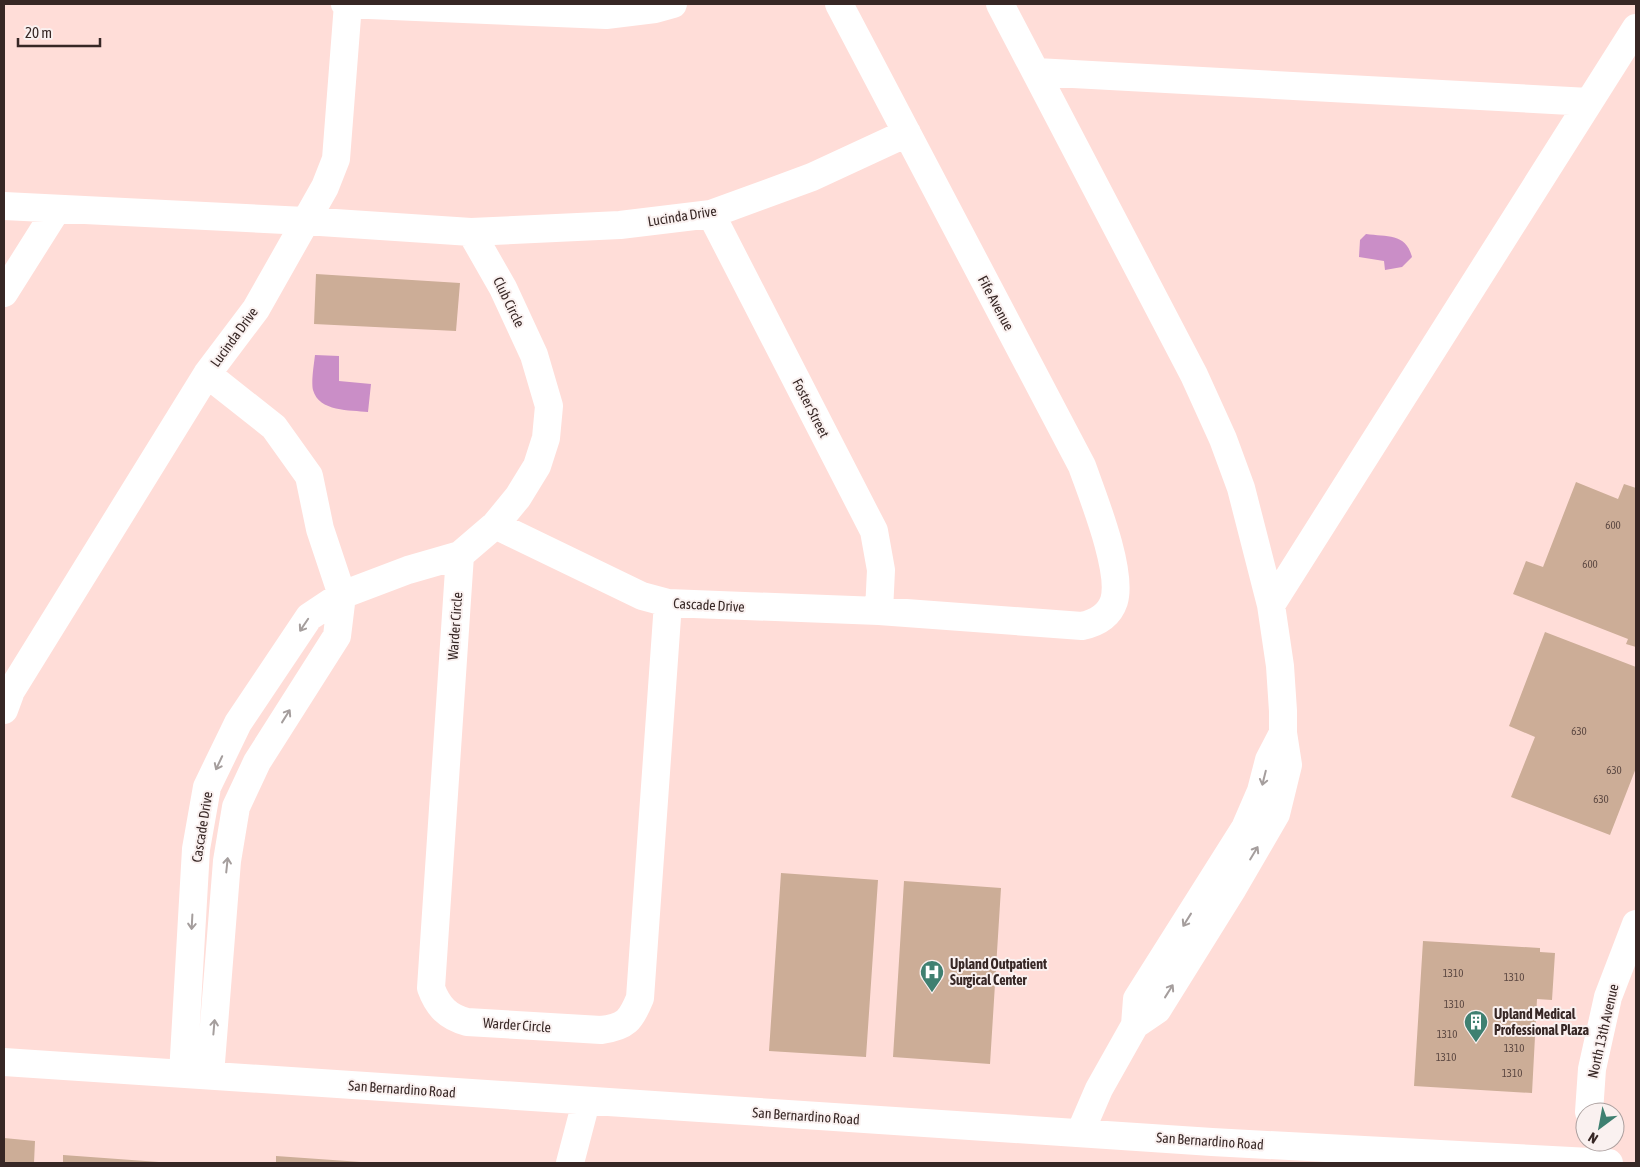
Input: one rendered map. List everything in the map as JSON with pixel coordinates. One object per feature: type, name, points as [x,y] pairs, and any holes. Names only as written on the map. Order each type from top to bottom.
[{"type":"street","points":[[347,4],[603,10],[655,9],[673,4]]},
{"type":"street","name":"Lucinda Drive","points":[[4,710],[11,691],[207,374],[256,308],[325,187],[336,159],[347,4]]},
{"type":"street","name":"Fife Avenue","points":[[840,4],[1082,466],[1100,513],[1110,554],[1116,591],[1114,603],[1108,612]]},
{"type":"street","points":[[1000,4],[1194,375],[1223,439],[1241,488],[1271,605],[1280,666],[1283,733],[1288,765],[1276,814],[1266,833],[1157,1010],[1135,1025],[1099,1088],[1080,1133]]},
{"type":"street","points":[[1271,605],[1636,28]]},
{"type":"street","points":[[1036,72],[1589,102]]},
{"type":"street","name":"Lucinda Drive","points":[[471,232],[620,225],[710,214],[812,177],[907,134]]},
{"type":"street","points":[[4,206],[305,221],[471,232]]},
{"type":"street","points":[[4,293],[57,209]]},
{"type":"street","name":"Foster Street","points":[[710,214],[874,531],[881,570],[878,612]]},
{"type":"street","name":"Club Circle","points":[[471,232],[503,288],[534,355],[549,406],[546,438],[537,466],[518,497],[495,525]]},
{"type":"street","points":[[207,374],[274,427],[309,476],[320,529],[342,595],[337,636],[257,762],[236,807],[227,861],[210,1075]]},
{"type":"street","name":"Cascade Drive","points":[[183,1074],[196,849],[207,787],[238,723],[309,617],[342,595],[408,570],[460,555],[495,525],[642,596],[668,603],[878,612],[1082,626],[1096,623],[1108,612]]},
{"type":"street","name":"Warder Circle","points":[[460,555],[431,988],[435,1000],[442,1009],[454,1018],[467,1022],[601,1030],[615,1029],[627,1023],[634,1011],[640,998],[668,603]]},
{"type":"street","name":"North 13th Avenue","points":[[1590,1102],[1592,1069],[1608,997],[1636,924]]},
{"type":"street","name":"San Bernardino Road","points":[[4,1062],[586,1102],[1080,1133],[1212,1153],[1594,1156]]},
{"type":"street","points":[[570,1163],[586,1102]]},
{"type":"shaded area","points":[[1366,234],[1388,236],[1400,240],[1409,249],[1412,257],[1402,267],[1385,270],[1384,261],[1359,257],[1360,240]]},
{"type":"shaded area","points":[[315,355],[339,356],[339,381],[371,384],[368,412],[344,410],[328,406],[316,397],[312,382]]},
{"type":"building","points":[[316,274],[460,283],[456,331],[314,324]]},
{"type":"building","points":[[1576,482],[1618,499],[1624,484],[1636,488],[1636,647],[1626,644],[1628,639],[1513,594],[1526,561],[1543,567]]},
{"type":"building","points":[[1545,632],[1636,667],[1636,768],[1610,835],[1511,797],[1535,737],[1509,726]]},
{"type":"building","points":[[781,873],[878,880],[866,1057],[769,1051]]},
{"type":"building","points":[[904,881],[1001,888],[990,1064],[893,1057]]},
{"type":"building","name":"Upland Medical Professional Plaza","points":[[1423,941],[1540,948],[1540,952],[1555,953],[1552,1000],[1537,999],[1532,1093],[1414,1086]]},
{"type":"building","points":[[4,1138],[35,1141],[34,1163],[4,1163]]},
{"type":"building","points":[[63,1155],[159,1162],[159,1163],[63,1163]]},
{"type":"building","points":[[276,1156],[361,1162],[361,1163],[276,1163]]},
{"type":"place","name":"Upland Outpatient Surgical Center","points":[[932,993]]},
{"type":"place","name":"Upland Medical Professional Plaza","points":[[1476,1043]]}]
